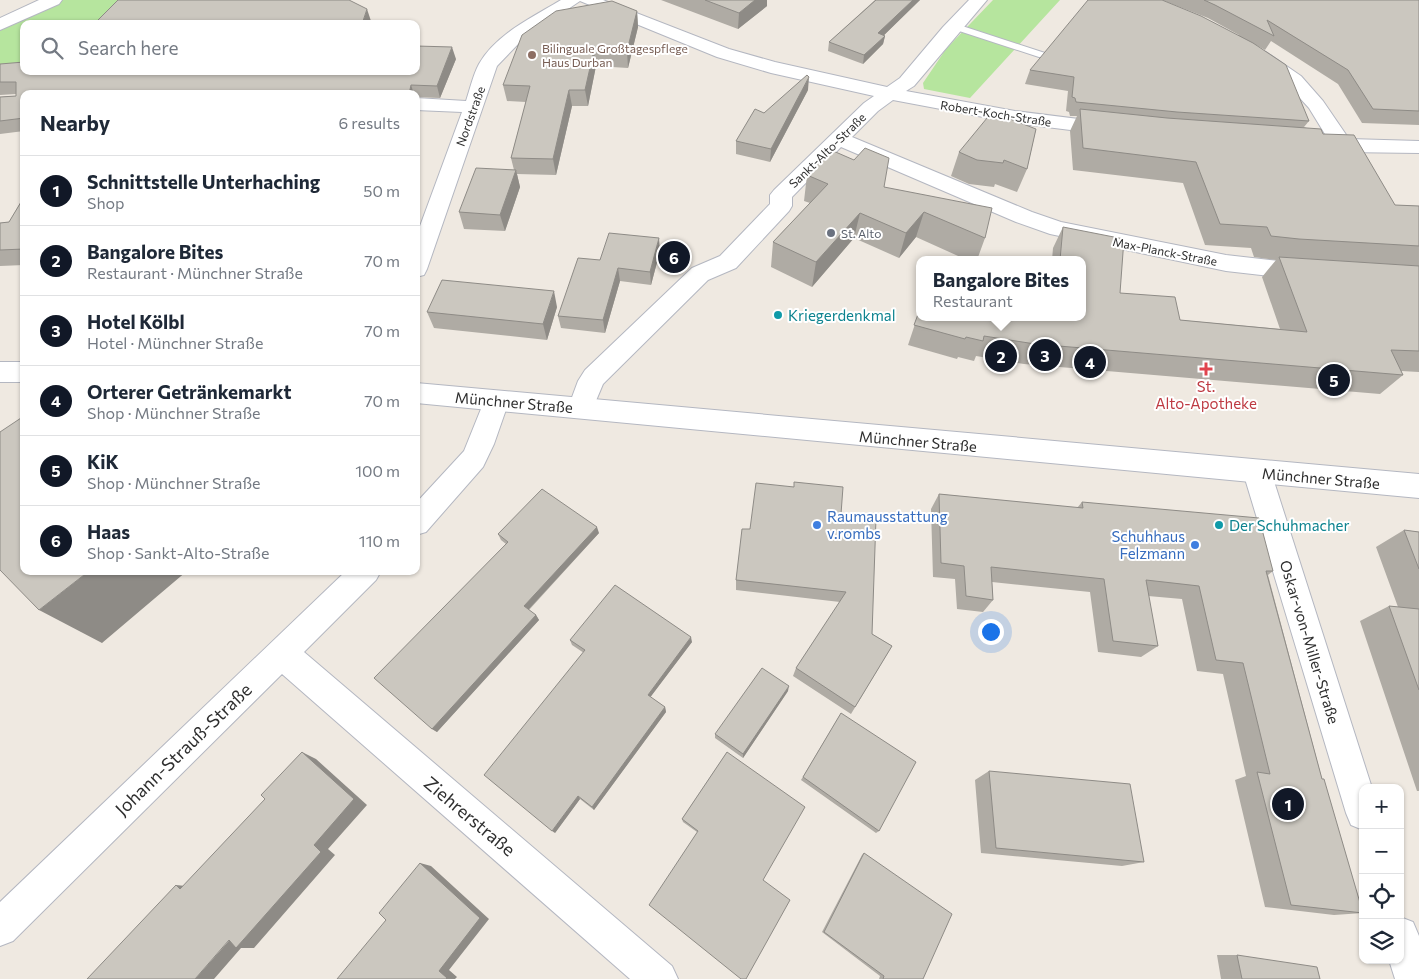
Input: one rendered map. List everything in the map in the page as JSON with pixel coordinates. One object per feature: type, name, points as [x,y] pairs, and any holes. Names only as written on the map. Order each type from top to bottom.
[{"type":"street","points":[[0,25],[53,0]]},
{"type":"street","name":"Nordstraße","points":[[420,258],[488,65],[496,53],[510,40],[573,0]]},
{"type":"street","name":"Robert-Koch-Straße","points":[[588,0],[731,55],[771,67],[892,94],[1014,117],[1127,130]]},
{"type":"street","name":"Sankt-Alto-Straße","points":[[581,408],[594,377],[700,274],[728,262],[781,206],[781,195],[871,107],[907,82],[953,26],[978,0]]},
{"type":"street","points":[[1243,46],[1294,80],[1316,105],[1343,146]]},
{"type":"street","points":[[420,104],[473,107]]},
{"type":"street","name":"Max-Planck-Straße","points":[[839,139],[1058,229],[1226,263],[1281,270],[1330,273]]},
{"type":"street","points":[[1305,144],[1419,147]]},
{"type":"street","points":[[0,372],[20,372]]},
{"type":"street","name":"Münchner Straße","points":[[420,393],[1419,486]]},
{"type":"street","points":[[420,519],[474,459],[496,401]]},
{"type":"street","name":"Oskar-von-Miller-Straße","points":[[1257,472],[1359,800]]},
{"type":"street","name":"Johann-Strauß-Straße","points":[[0,928],[362,575]]},
{"type":"street","name":"Ziehrerstraße","points":[[281,653],[659,979]]},
{"type":"street","points":[[1404,948],[1414,979]]},
{"type":"lane","points":[[953,26],[1042,55]]},
{"type":"green space","points":[[61,0],[118,0],[102,20],[20,20]]},
{"type":"green space","points":[[993,0],[1060,0],[970,98],[924,89],[923,83],[946,49]]},
{"type":"green space","points":[[20,20],[20,72],[0,75],[0,30]]},
{"type":"building","points":[[118,0],[349,0],[367,9],[363,20],[98,20]]},
{"type":"building","points":[[705,0],[755,0],[739,13]]},
{"type":"building","points":[[876,0],[913,0],[878,33],[885,36],[864,55],[829,42]]},
{"type":"building","points":[[1088,0],[1162,0],[1201,16],[1253,43],[1286,65],[1309,121],[1177,112],[1076,102],[1075,98],[1072,97],[1074,77],[1030,70]]},
{"type":"building","points":[[1204,0],[1419,0],[1419,111],[1373,109],[1348,70],[1267,20],[1274,36]]},
{"type":"building","points":[[612,1],[637,11],[627,51],[594,50],[585,90],[569,90],[553,159],[511,158],[530,86],[503,85],[522,35],[556,11]]},
{"type":"building","points":[[420,46],[452,47],[437,86],[411,85],[410,90],[20,90],[20,118],[0,121],[0,97],[16,96],[16,82],[0,82],[0,64],[20,62],[20,75],[420,75]]},
{"type":"building","points":[[807,75],[809,77],[771,149],[736,141],[755,109],[764,113]]},
{"type":"building","points":[[1080,109],[1167,118],[1321,129],[1323,134],[1354,135],[1395,205],[1419,206],[1419,246],[1271,236],[1267,227],[1220,224],[1196,162],[1083,148]]},
{"type":"building","points":[[992,112],[1036,129],[1027,169],[1004,160],[1003,163],[977,160],[959,152]]},
{"type":"building","points":[[865,148],[889,158],[884,187],[992,208],[985,238],[924,212],[906,233],[860,213],[816,262],[773,242],[828,184],[807,175],[831,150],[854,160]]},
{"type":"building","points":[[476,168],[516,170],[500,215],[459,212]]},
{"type":"building","points":[[20,204],[20,249],[0,250],[0,223],[9,222]]},
{"type":"building","points":[[1063,227],[1124,239],[1120,293],[1175,297],[1180,320],[1307,332],[1279,257],[1419,266],[1419,351],[1391,350],[1403,375],[1035,344],[984,336],[983,341],[966,337],[965,339],[914,325],[916,320],[1086,321],[1086,256],[1060,256]]},
{"type":"building","points":[[609,233],[659,238],[650,272],[618,268],[603,320],[558,316],[578,258],[600,260]]},
{"type":"building","points":[[442,280],[554,291],[543,324],[427,312]]},
{"type":"building","points":[[20,419],[20,575],[84,575],[39,610],[0,570],[0,432]]},
{"type":"building","points":[[794,482],[843,487],[841,514],[876,518],[872,634],[892,646],[855,707],[796,668],[846,592],[736,580],[742,529],[750,529],[756,483],[794,487]]},
{"type":"building","points":[[542,489],[597,527],[524,606],[536,615],[432,729],[374,678],[508,542],[498,534]]},
{"type":"building","points":[[939,494],[1083,508],[1082,502],[1259,518],[1273,571],[1266,571],[1322,779],[1324,779],[1359,899],[1359,913],[1291,905],[1257,772],[1270,774],[1243,663],[1216,660],[1199,586],[1146,580],[1158,646],[1113,641],[1104,579],[991,567],[993,600],[966,596],[964,566],[941,563]]},
{"type":"building","points":[[1404,530],[1419,532],[1419,569]]},
{"type":"building","points":[[615,585],[691,637],[648,695],[665,707],[592,807],[578,796],[552,831],[484,775],[585,650],[570,640]]},
{"type":"building","points":[[1389,606],[1419,609],[1419,690]]},
{"type":"building","points":[[762,668],[789,686],[743,754],[715,734]]},
{"type":"building","points":[[841,713],[916,762],[879,831],[803,777]]},
{"type":"building","points":[[302,752],[354,799],[314,845],[321,852],[236,948],[229,940],[195,979],[87,979],[176,885],[180,889],[265,799],[261,795]]},
{"type":"building","points":[[727,752],[805,807],[763,880],[790,900],[746,979],[741,979],[649,905],[698,831],[682,819]]},
{"type":"building","points":[[989,771],[1130,784],[1144,862],[996,848]]},
{"type":"building","points":[[864,853],[952,914],[923,979],[883,979],[884,976],[824,932]]},
{"type":"building","points":[[420,863],[480,918],[439,971],[447,978],[337,979],[386,920],[379,913]]},
{"type":"building","points":[[1237,955],[1317,967],[1320,979],[1242,979]]},
{"type":"place","name":"Bilinguale Großtagespflege Haus Durban","points":[[532,55]]},
{"type":"place","name":"St. Alto","points":[[831,233]]},
{"type":"place","name":"Haas","points":[[674,257]]},
{"type":"place","name":"Kriegerdenkmal","points":[[778,315]]},
{"type":"place","name":"Hotel Kölbl","points":[[1045,355]]},
{"type":"place","name":"Bangalore Bites","points":[[1001,356]]},
{"type":"place","name":"Orterer Getränkemarkt","points":[[1090,362]]},
{"type":"place","name":"St. Alto-Apotheke","points":[[1206,369]]},
{"type":"place","name":"KiK","points":[[1334,380]]},
{"type":"place","name":"Raumausstattung v.rombs","points":[[817,525]]},
{"type":"place","name":"Der Schuhmacher","points":[[1219,525]]},
{"type":"place","name":"Schuhhaus Felzmann","points":[[1195,545]]},
{"type":"place","name":"Schnittstelle Unterhaching","points":[[1288,804]]}]
